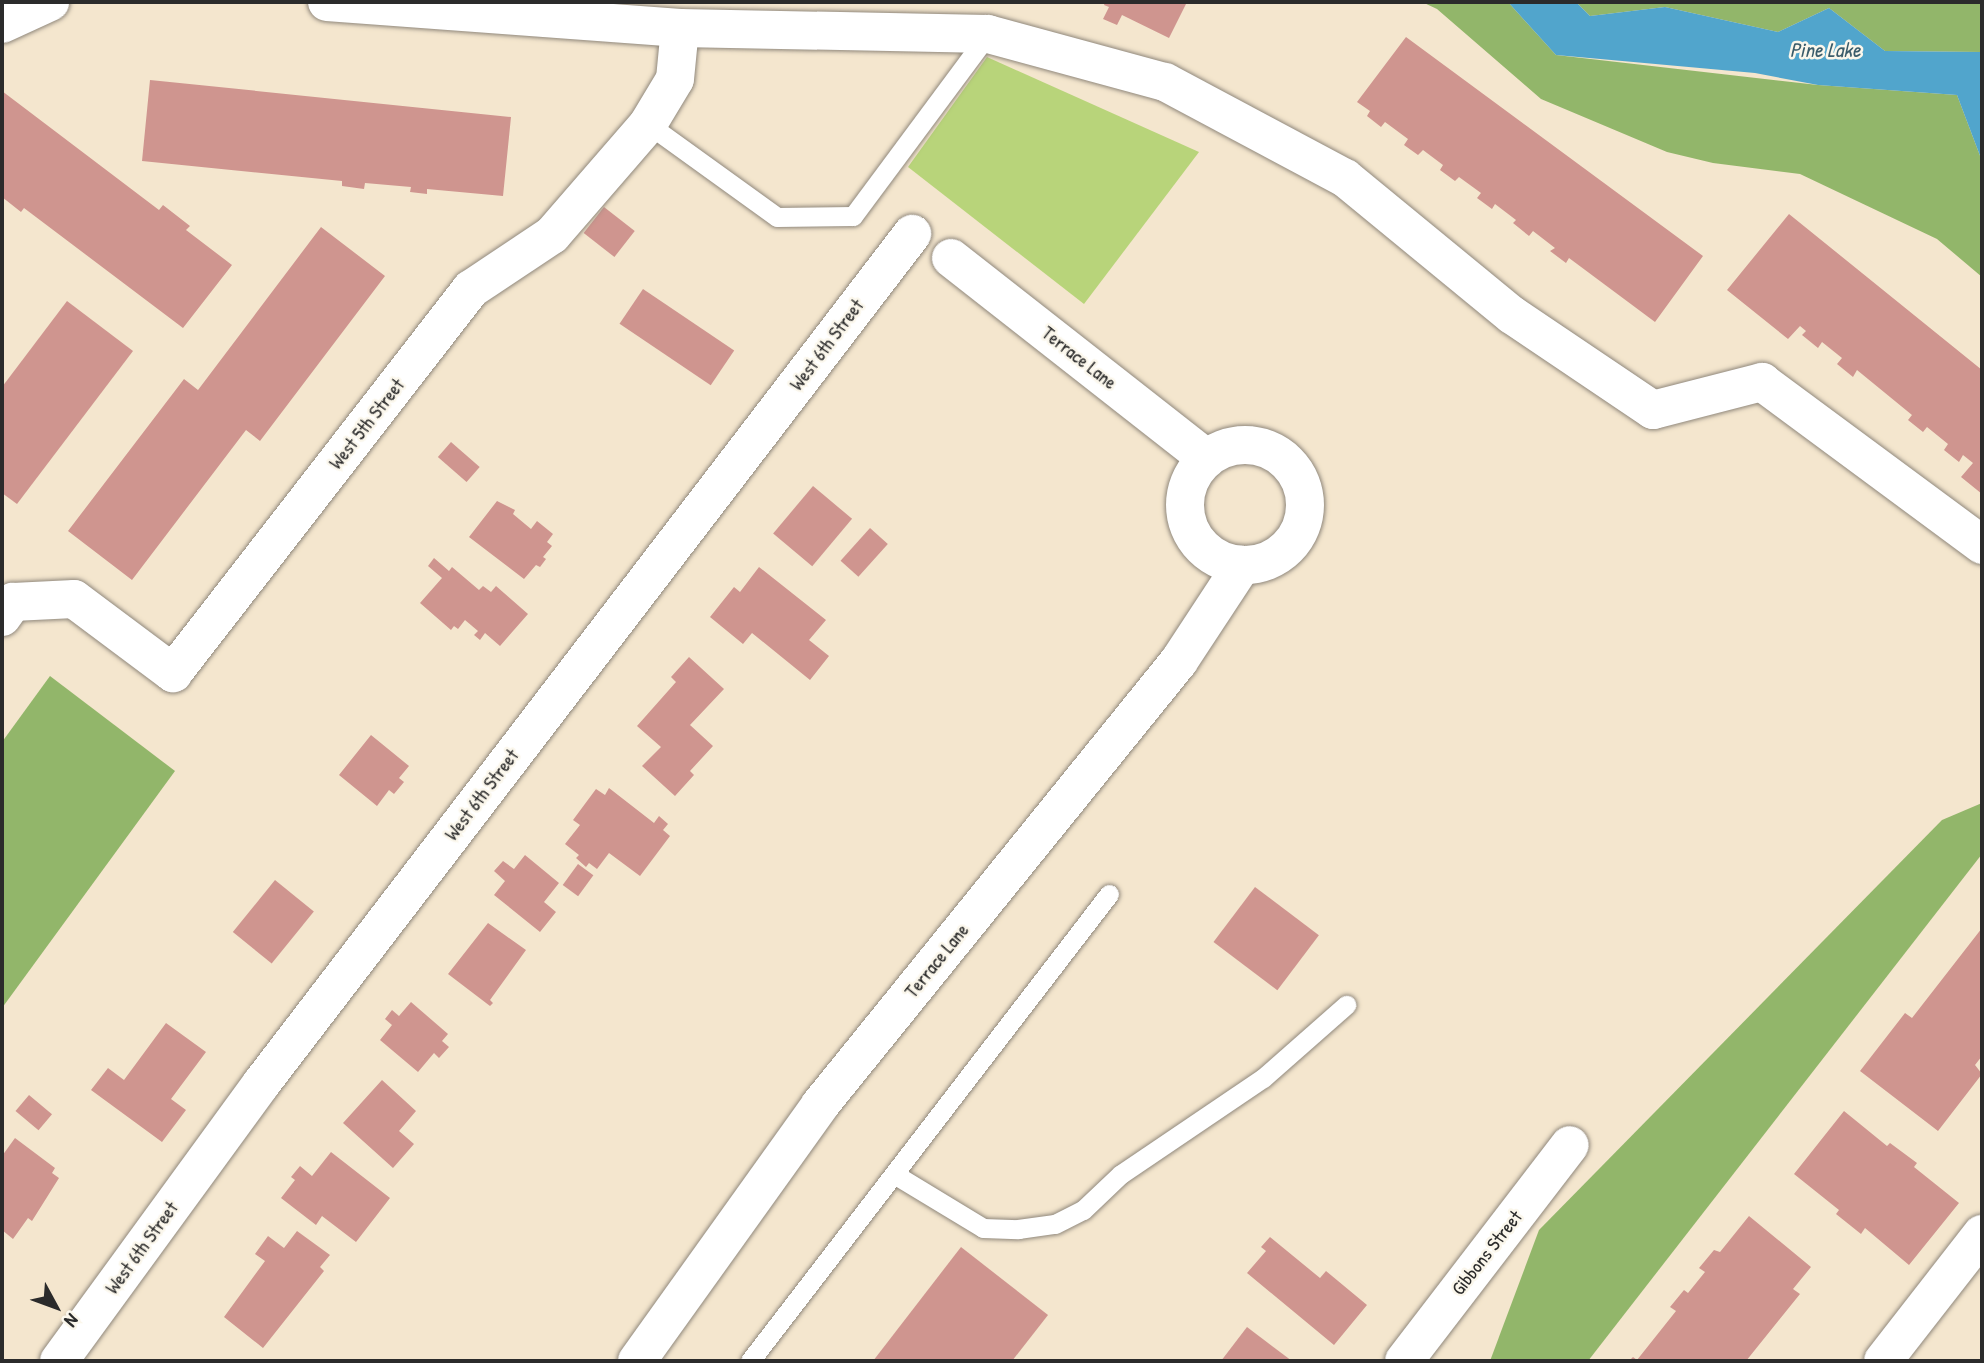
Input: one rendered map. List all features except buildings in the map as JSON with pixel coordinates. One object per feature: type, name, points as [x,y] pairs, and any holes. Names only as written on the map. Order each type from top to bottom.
[{"type":"street","points":[[327,2],[680,28],[988,34],[1165,82],[1345,178],[1512,315],[1653,410],[1762,382],[1982,545]]},
{"type":"street","points":[[2,24],[43,3]]},
{"type":"street","name":"West 5th Street","points":[[2,617],[13,602],[74,599],[173,673],[471,289],[552,235],[648,124],[675,79],[680,28]]},
{"type":"street","name":"West 6th Street","points":[[59,1361],[261,1084],[912,234]]},
{"type":"street","name":"Terrace Lane","points":[[951,258],[1207,458]]},
{"type":"street","points":[[1246,445],[1266,449],[1282,457],[1295,472],[1303,489],[1303,517],[1292,542],[1278,555],[1261,563],[1242,565],[1222,561],[1204,550],[1192,534],[1185,514],[1185,493],[1193,474],[1207,458],[1225,448],[1246,445]]},
{"type":"street","name":"Terrace Lane","points":[[637,1361],[820,1105],[1179,661],[1242,565]]},
{"type":"street","name":"Gibbons Street","points":[[1404,1361],[1570,1145]]},
{"type":"street","points":[[1883,1361],[1982,1234]]},
{"type":"lane","points":[[648,124],[777,217],[853,216],[988,34]]},
{"type":"lane","points":[[750,1361],[1109,894]]},
{"type":"lane","points":[[894,1174],[983,1228],[1018,1229],[1055,1224],[1083,1210],[1121,1174],[1263,1078],[1346,1005]]},
{"type":"green space","points":[[1422,2],[1508,2],[1556,55],[1818,85],[1957,95],[1982,161],[1982,277],[1937,239],[1800,174],[1713,163],[1667,152],[1541,99],[1437,9]]},
{"type":"green space","points":[[1576,2],[1982,2],[1982,52],[1885,51],[1829,8],[1778,32],[1665,7],[1590,16]]},
{"type":"green space","points":[[987,57],[1199,152],[1084,304],[908,167]]},
{"type":"green space","points":[[50,676],[175,771],[2,1008],[2,742]]},
{"type":"green space","points":[[1982,803],[1982,854],[1588,1361],[1490,1361],[1539,1230],[1942,820]]},
{"type":"water","name":"Pine Lake","points":[[1508,2],[1576,2],[1590,16],[1665,7],[1778,32],[1829,8],[1885,51],[1982,52],[1982,161],[1957,95],[1818,85],[1755,73],[1556,55]]}]
